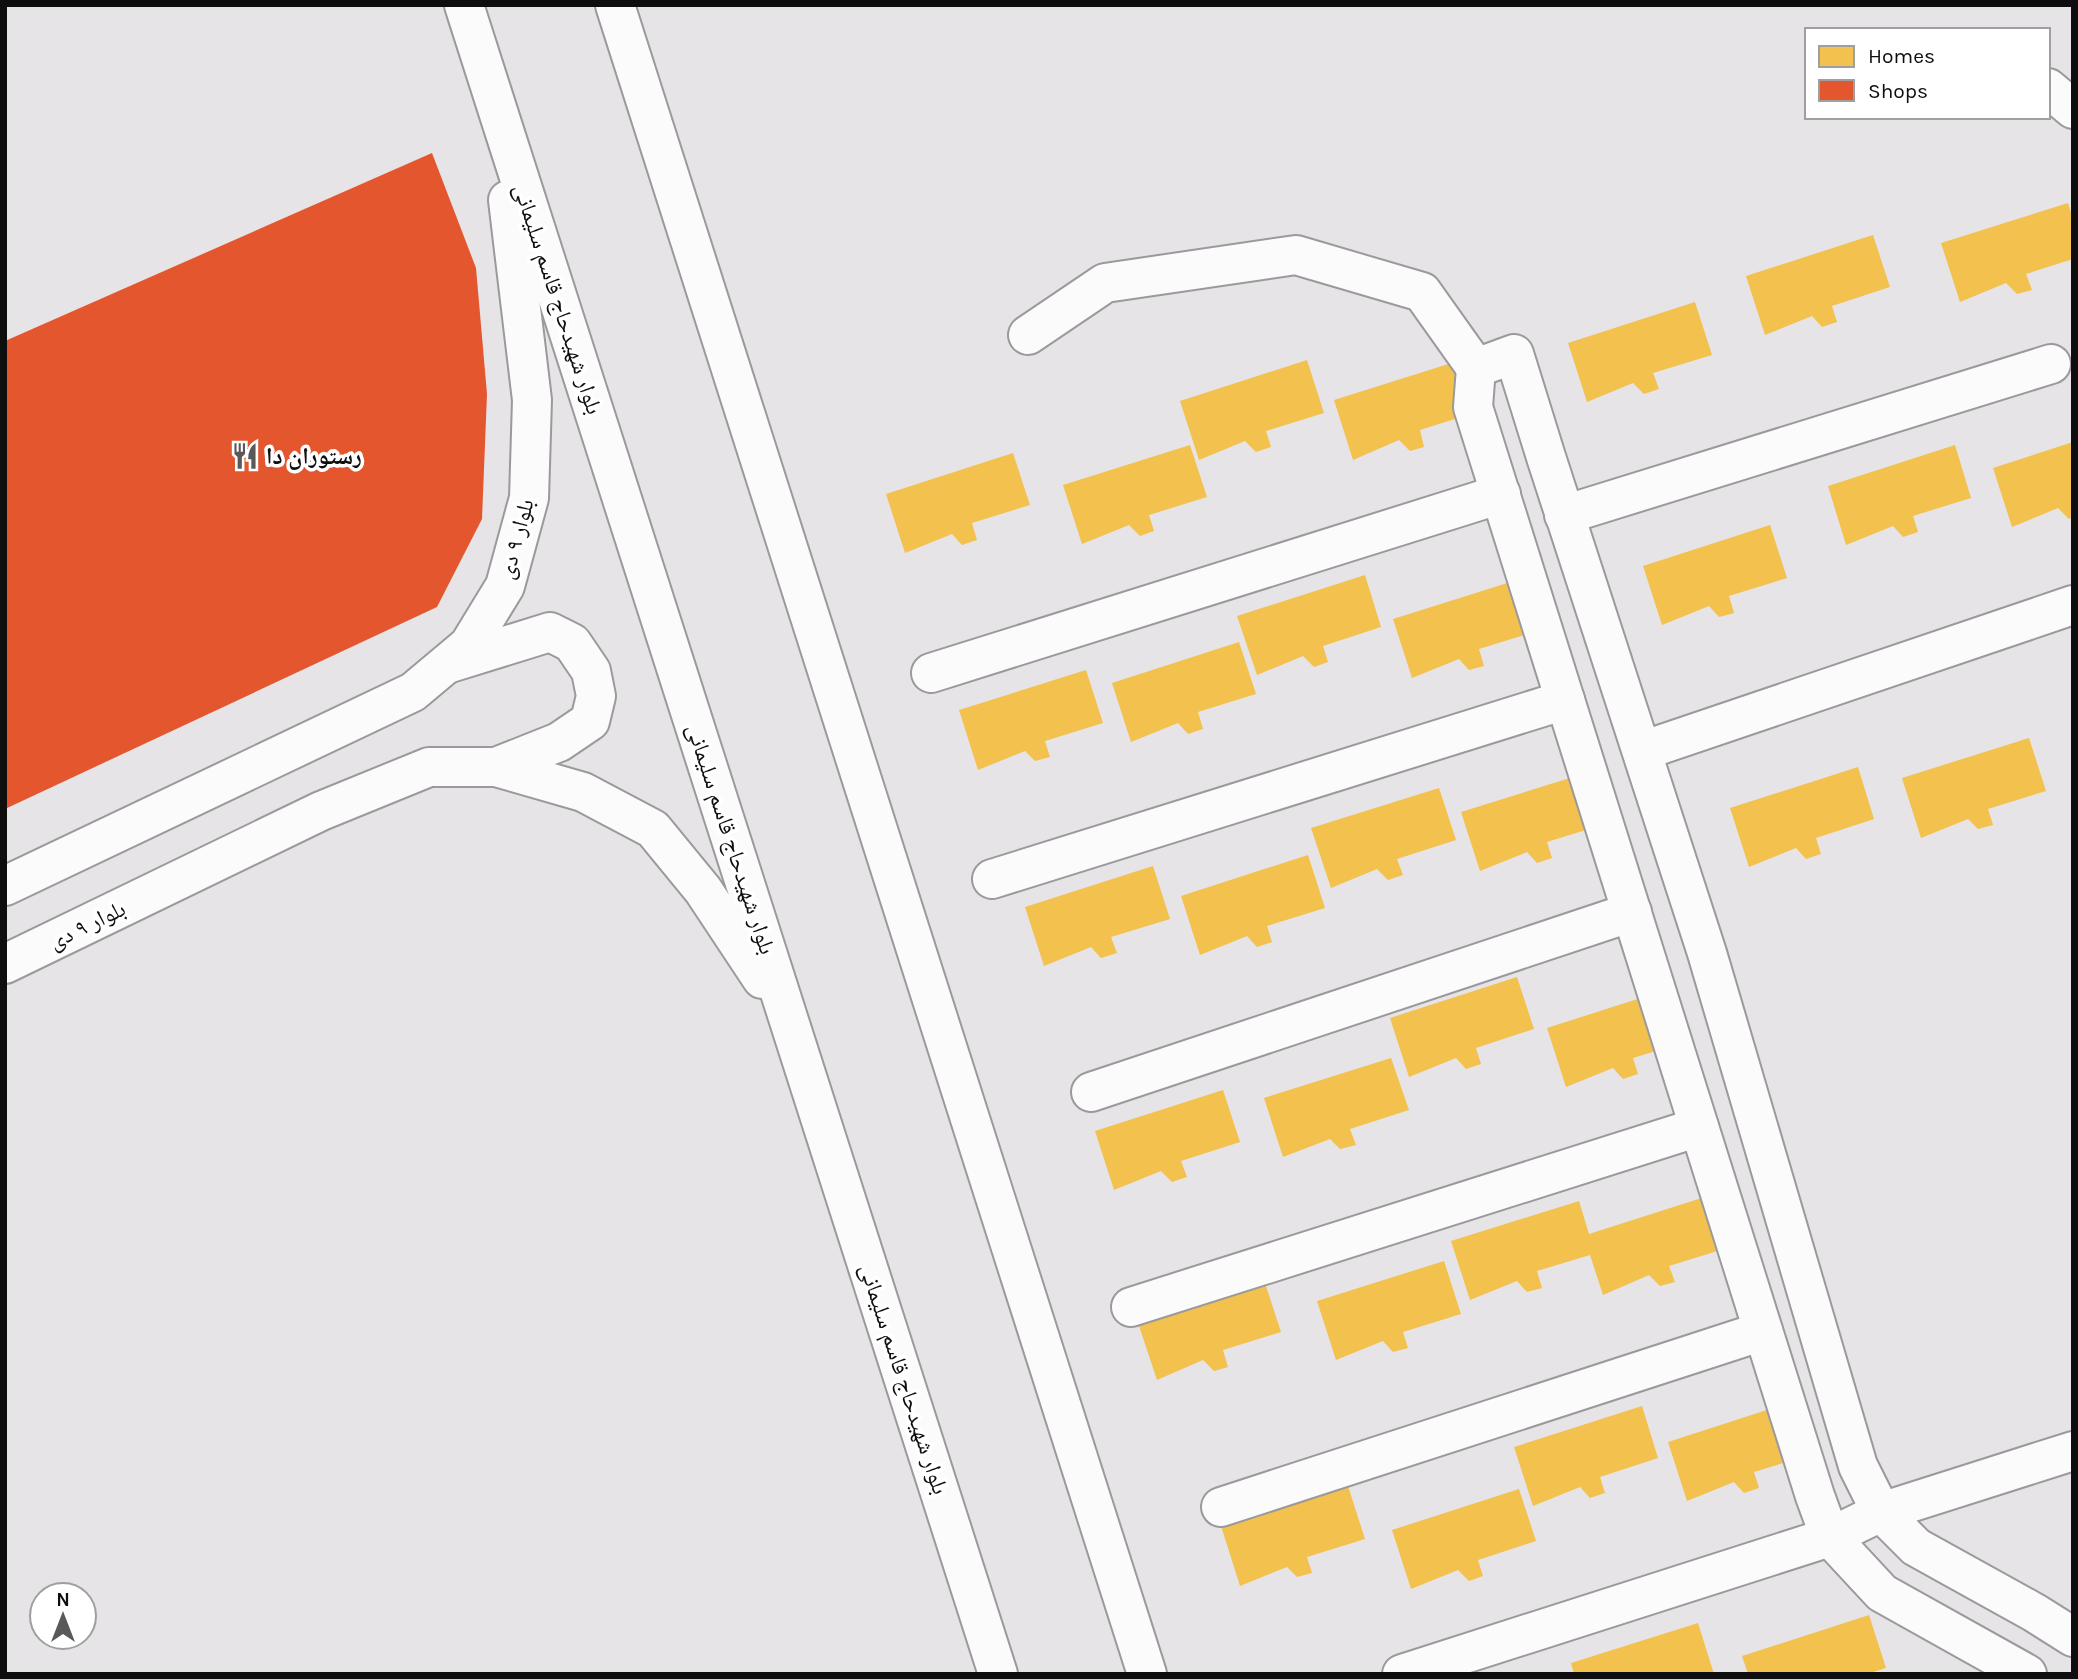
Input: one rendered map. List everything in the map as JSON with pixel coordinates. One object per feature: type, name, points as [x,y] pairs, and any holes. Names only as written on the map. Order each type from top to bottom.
[{"type":"street","name":"بلوار شهیدحاج قاسم سلیمانی","points":[[464,5],[998,1674]]},
{"type":"street","points":[[615,5],[1147,1674]]},
{"type":"street","points":[[2050,90],[2073,109]]},
{"type":"street","name":"بلوار ۹ دی","points":[[5,886],[413,692],[469,645],[505,586],[529,498],[532,400],[498,111]]},
{"type":"street","points":[[1028,335],[1105,283],[1296,255],[1422,292],[1476,368],[1473,407],[1830,1537],[1882,1593],[1998,1668]]},
{"type":"street","points":[[1476,368],[1514,354],[1707,953],[1858,1466],[1881,1512],[1916,1547],[2073,1637]]},
{"type":"street","points":[[1564,515],[2051,364]]},
{"type":"street","points":[[931,673],[1501,494]]},
{"type":"street","points":[[1642,751],[2073,605]]},
{"type":"street","points":[[1549,646],[1602,628]]},
{"type":"street","points":[[445,665],[550,632],[572,643],[591,671],[596,696],[590,721],[559,742],[496,767]]},
{"type":"street","points":[[992,879],[1565,699]]},
{"type":"street","name":"بلوار ۹ دی","points":[[5,964],[321,811],[429,767],[496,767],[583,792],[653,829],[703,890],[788,1018]]},
{"type":"street","points":[[1091,1092],[1632,912]]},
{"type":"street","points":[[1672,1042],[1728,1025]]},
{"type":"street","points":[[1131,1307],[1699,1127]]},
{"type":"street","points":[[1221,1507],[1763,1331]]},
{"type":"street","points":[[1402,1674],[1830,1537],[1881,1512],[2073,1451]]},
{"type":"building: Homes","points":[[2068,203],[2073,219],[2073,259],[2026,274],[2032,290],[2017,294],[2006,283],[1960,302],[1941,243]]},
{"type":"building: Homes","points":[[1873,235],[1890,287],[1832,306],[1837,322],[1822,327],[1812,316],[1765,335],[1746,276]]},
{"type":"building: Homes","points":[[1695,302],[1712,355],[1653,373],[1659,389],[1644,394],[1633,383],[1587,402],[1568,343]]},
{"type":"building: Homes","points":[[1307,360],[1324,413],[1266,431],[1271,447],[1256,452],[1245,441],[1199,460],[1180,401]]},
{"type":"building: Homes","points":[[1461,360],[1477,412],[1420,430],[1424,447],[1410,451],[1399,440],[1353,460],[1334,400]]},
{"type":"building: Homes","points":[[2073,442],[2073,517],[2069,519],[2058,508],[2012,527],[1993,468]]},
{"type":"building: Homes","points":[[1190,445],[1207,497],[1149,515],[1154,531],[1140,536],[1129,525],[1082,544],[1063,485]]},
{"type":"building: Homes","points":[[1955,445],[1971,498],[1913,516],[1918,532],[1903,537],[1893,526],[1846,545],[1828,486]]},
{"type":"building: Homes","points":[[1013,453],[1030,505],[972,523],[977,540],[962,545],[952,534],[905,553],[886,494]]},
{"type":"building: Homes","points":[[1770,525],[1787,578],[1729,596],[1734,613],[1719,617],[1709,606],[1662,625],[1643,566]]},
{"type":"building: Homes","points":[[1365,575],[1381,627],[1323,646],[1328,662],[1314,667],[1303,656],[1257,675],[1237,616]]},
{"type":"building: Homes","points":[[1520,579],[1537,631],[1479,649],[1484,666],[1469,670],[1459,659],[1412,678],[1393,619]]},
{"type":"building: Homes","points":[[1239,642],[1256,694],[1198,712],[1203,729],[1188,734],[1178,723],[1131,742],[1112,683]]},
{"type":"building: Homes","points":[[1086,670],[1103,723],[1045,741],[1050,757],[1035,761],[1025,751],[978,770],[959,710]]},
{"type":"building: Homes","points":[[2029,738],[2046,791],[1988,809],[1993,825],[1978,829],[1968,819],[1921,838],[1902,778]]},
{"type":"building: Homes","points":[[1858,767],[1874,819],[1816,838],[1821,854],[1806,859],[1796,848],[1749,867],[1730,808]]},
{"type":"building: Homes","points":[[1589,772],[1605,824],[1547,842],[1552,858],[1537,863],[1527,852],[1480,871],[1461,812]]},
{"type":"building: Homes","points":[[1439,788],[1456,840],[1397,859],[1403,875],[1388,880],[1377,869],[1331,888],[1311,828]]},
{"type":"building: Homes","points":[[1308,855],[1325,908],[1267,926],[1272,942],[1257,947],[1247,936],[1200,955],[1181,896]]},
{"type":"building: Homes","points":[[1153,866],[1170,919],[1111,937],[1117,953],[1101,958],[1091,947],[1044,966],[1025,907]]},
{"type":"building: Homes","points":[[1517,977],[1534,1029],[1476,1048],[1481,1064],[1466,1069],[1456,1058],[1409,1077],[1390,1018]]},
{"type":"building: Homes","points":[[1675,987],[1691,1040],[1633,1058],[1638,1074],[1623,1079],[1613,1068],[1566,1087],[1547,1028]]},
{"type":"building: Homes","points":[[1391,1058],[1409,1110],[1350,1129],[1356,1145],[1340,1149],[1330,1139],[1283,1157],[1264,1098]]},
{"type":"building: Homes","points":[[1223,1090],[1240,1142],[1181,1161],[1187,1177],[1172,1182],[1161,1171],[1114,1190],[1095,1131]]},
{"type":"building: Homes","points":[[1711,1195],[1727,1248],[1669,1266],[1675,1282],[1660,1286],[1649,1275],[1603,1295],[1590,1255],[1537,1271],[1542,1288],[1527,1292],[1517,1281],[1470,1300],[1451,1241],[1579,1201],[1589,1234]]},
{"type":"building: Homes","points":[[1444,1261],[1461,1314],[1403,1332],[1408,1348],[1393,1352],[1383,1341],[1336,1360],[1317,1301]]},
{"type":"building: Homes","points":[[1264,1280],[1281,1332],[1223,1350],[1228,1367],[1214,1371],[1203,1360],[1157,1380],[1137,1320]]},
{"type":"building: Homes","points":[[1795,1401],[1812,1454],[1754,1472],[1759,1488],[1744,1493],[1734,1482],[1687,1501],[1668,1442]]},
{"type":"building: Homes","points":[[1642,1406],[1658,1458],[1600,1477],[1605,1493],[1590,1498],[1580,1487],[1533,1506],[1514,1447]]},
{"type":"building: Homes","points":[[1348,1486],[1365,1539],[1307,1557],[1312,1573],[1297,1577],[1287,1567],[1240,1586],[1221,1526]]},
{"type":"building: Homes","points":[[1519,1489],[1536,1541],[1478,1560],[1483,1576],[1469,1581],[1458,1570],[1411,1589],[1392,1530]]},
{"type":"building: Homes","points":[[1869,1615],[1886,1668],[1867,1674],[1748,1674],[1742,1656]]},
{"type":"building: Homes","points":[[1698,1623],[1714,1674],[1574,1674],[1571,1663]]},
{"type":"building: Shops","name":"رستوران دا","points":[[432,153],[476,268],[487,394],[482,519],[437,607],[5,809],[5,341]]},
{"type":"place","name":"رستوران دا","points":[[245,456]]}]
